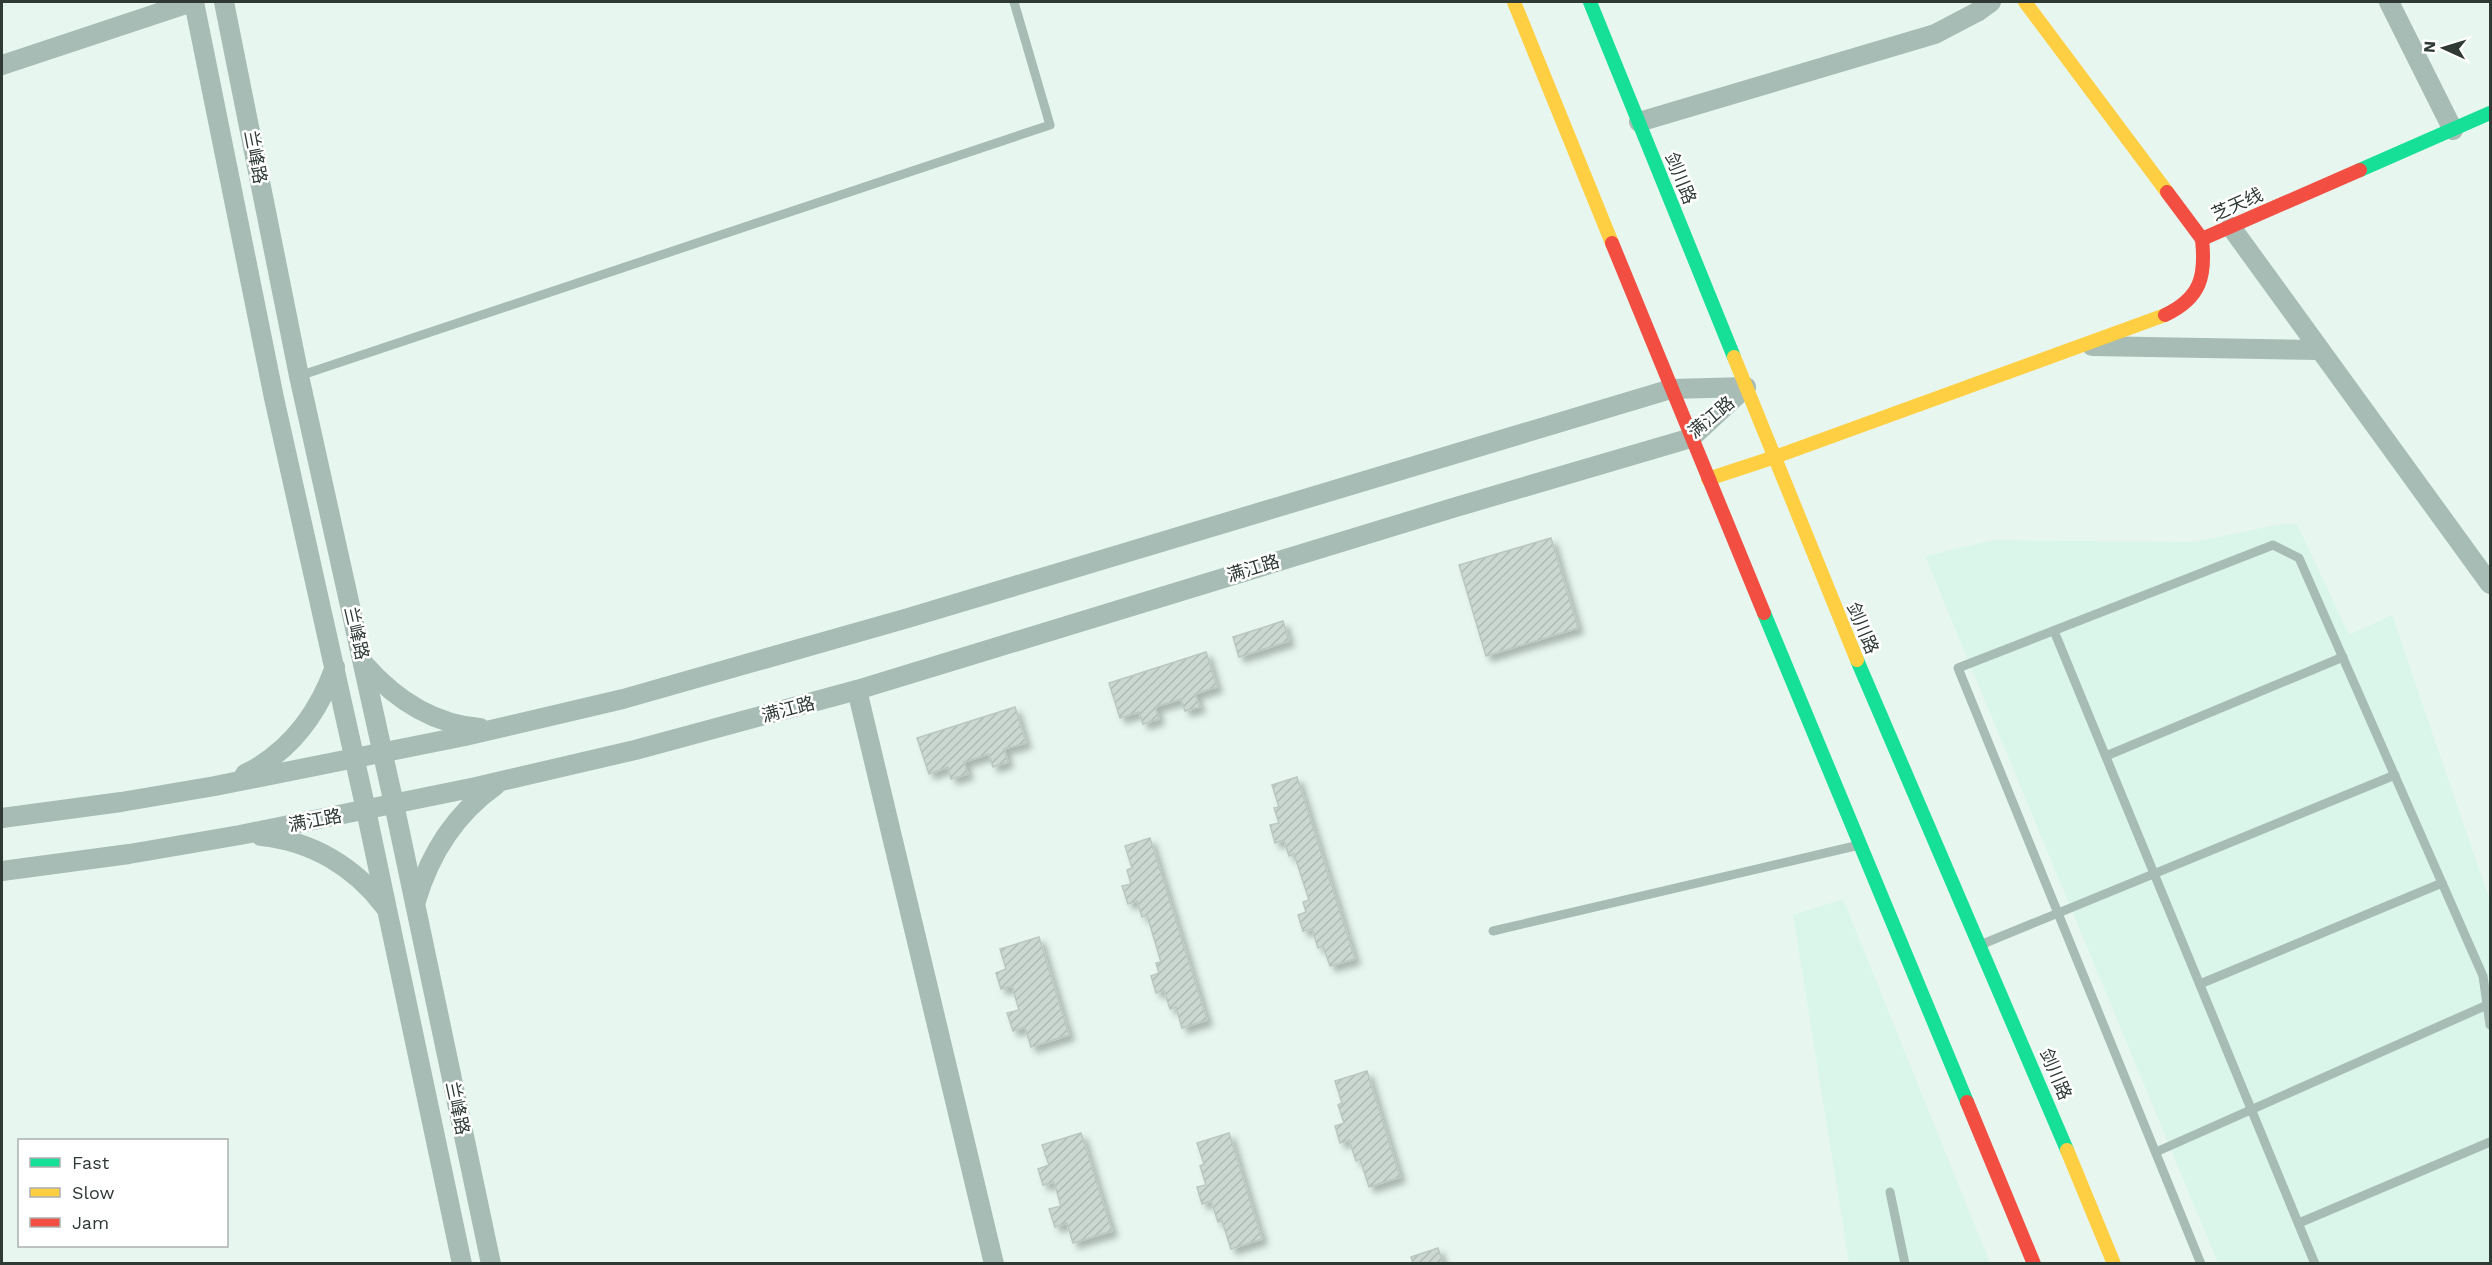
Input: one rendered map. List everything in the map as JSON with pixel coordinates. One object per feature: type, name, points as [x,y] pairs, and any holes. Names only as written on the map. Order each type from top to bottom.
[{"type":"main road","points":[[1514,2],[1691,438],[2034,1263]]},
{"type":"main road","name":"剑川路","points":[[1590,2],[1856,657],[2114,1263]]},
{"type":"main road","name":"芝天线","points":[[2025,2],[2202,239],[2490,113]]},
{"type":"main road","points":[[1708,479],[1775,458],[2168,314],[2190,300],[2202,280],[2204,262],[2202,239]]},
{"type":"street","points":[[2,65],[193,2]]},
{"type":"street","name":"兰峰路","points":[[193,2],[274,398],[355,759],[462,1263]]},
{"type":"street","name":"兰峰路","points":[[224,2],[299,376],[364,663],[491,1263]]},
{"type":"street","points":[[1639,122],[1935,34],[1991,2]]},
{"type":"street","points":[[2390,2],[2453,130]]},
{"type":"street","points":[[2230,227],[2490,584]]},
{"type":"street","points":[[2081,346],[2320,350]]},
{"type":"street","name":"满江路","points":[[2,818],[121,802],[215,786],[495,730],[623,699],[837,640],[1671,389],[1746,387]]},
{"type":"street","name":"满江路","points":[[2,871],[129,854],[219,838],[501,782],[636,750],[857,690],[1445,510],[1691,438],[1746,387]]},
{"type":"street","points":[[364,663],[393,693],[428,715],[461,725],[495,730]]},
{"type":"street","points":[[215,786],[253,770],[286,747],[312,717],[325,693],[334,667]]},
{"type":"street","points":[[857,690],[993,1263]]},
{"type":"street","points":[[416,904],[429,865],[450,829],[482,795],[501,782]]},
{"type":"street","points":[[219,838],[263,836],[306,846],[344,866],[375,893],[387,910]]},
{"type":"lane","points":[[299,376],[1050,125],[1014,2]]},
{"type":"lane","points":[[2201,1263],[1958,668],[2273,545],[2300,558],[2483,976],[2490,1026]]},
{"type":"lane","points":[[2054,631],[2316,1263]]},
{"type":"lane","points":[[2106,756],[2343,657]]},
{"type":"lane","points":[[1980,945],[2395,775]]},
{"type":"lane","points":[[1493,931],[1860,845]]},
{"type":"lane","points":[[2200,984],[2442,883]]},
{"type":"lane","points":[[2156,1152],[2487,1005]]},
{"type":"lane","points":[[2299,1223],[2490,1142]]},
{"type":"lane","points":[[1890,1192],[1905,1263]]},
{"type":"shaded area","points":[[2281,524],[2297,524],[2349,635],[2392,615],[2490,901],[2490,1263],[2218,1263],[1925,556],[1994,540],[2194,542]]},
{"type":"shaded area","points":[[1843,899],[1990,1263],[1849,1263],[1793,915]]},
{"type":"building","points":[[1551,538],[1578,628],[1486,656],[1459,565]]},
{"type":"building","points":[[1283,621],[1289,641],[1239,657],[1233,637]]},
{"type":"building","points":[[1206,652],[1217,687],[1195,694],[1200,707],[1185,711],[1181,699],[1155,707],[1159,719],[1143,724],[1139,712],[1120,718],[1109,683]]},
{"type":"building","points":[[1015,707],[1026,743],[1004,749],[1008,762],[993,767],[989,754],[964,762],[968,774],[951,779],[948,767],[929,774],[917,738]]},
{"type":"building","points":[[1297,777],[1355,959],[1330,966],[1323,946],[1318,948],[1312,929],[1303,931],[1298,915],[1306,912],[1303,902],[1309,900],[1294,854],[1289,856],[1284,840],[1275,843],[1270,825],[1279,823],[1274,808],[1279,807],[1272,785]]},
{"type":"building","points":[[1150,838],[1207,1020],[1182,1028],[1176,1007],[1170,1009],[1164,990],[1156,993],[1151,976],[1159,973],[1156,963],[1161,962],[1147,915],[1142,917],[1137,901],[1128,904],[1122,886],[1131,884],[1127,870],[1132,868],[1125,846]]},
{"type":"building","points":[[1039,937],[1069,1035],[1031,1047],[1025,1027],[1013,1031],[1007,1013],[1019,1010],[1012,986],[1001,989],[996,973],[1006,969],[1000,949]]},
{"type":"building","points":[[1367,1071],[1400,1177],[1369,1187],[1360,1159],[1356,1161],[1349,1140],[1340,1143],[1335,1126],[1344,1123],[1338,1105],[1342,1103],[1335,1081]]},
{"type":"building","points":[[1081,1133],[1112,1231],[1073,1243],[1067,1223],[1055,1227],[1049,1209],[1061,1206],[1054,1182],[1043,1185],[1038,1169],[1049,1165],[1042,1145]]},
{"type":"building","points":[[1229,1133],[1262,1239],[1231,1249],[1222,1221],[1218,1222],[1211,1201],[1202,1204],[1197,1187],[1206,1185],[1200,1166],[1204,1164],[1197,1143]]},
{"type":"building","points":[[1438,1248],[1443,1264],[1413,1264],[1411,1257]]},
{"type":"traffic: fast","points":[[1590,2],[1734,357]]},
{"type":"traffic: fast","points":[[2360,170],[2490,113]]},
{"type":"traffic: fast","points":[[1764,613],[1967,1102]]},
{"type":"traffic: fast","points":[[1857,660],[2067,1150]]},
{"type":"traffic: slow","points":[[1514,2],[1612,243]]},
{"type":"traffic: slow","points":[[2025,2],[2167,192]]},
{"type":"traffic: slow","points":[[1708,479],[1775,457],[2165,315]]},
{"type":"traffic: slow","points":[[1734,357],[1857,660]]},
{"type":"traffic: slow","points":[[2067,1150],[2114,1264]]},
{"type":"traffic: jam","points":[[2167,192],[2202,239],[2360,170]]},
{"type":"traffic: jam","points":[[2165,315],[2187,301],[2194,293],[2202,275],[2202,239]]},
{"type":"traffic: jam","points":[[1612,243],[1764,613]]},
{"type":"traffic: jam","points":[[1967,1102],[2034,1264]]}]
